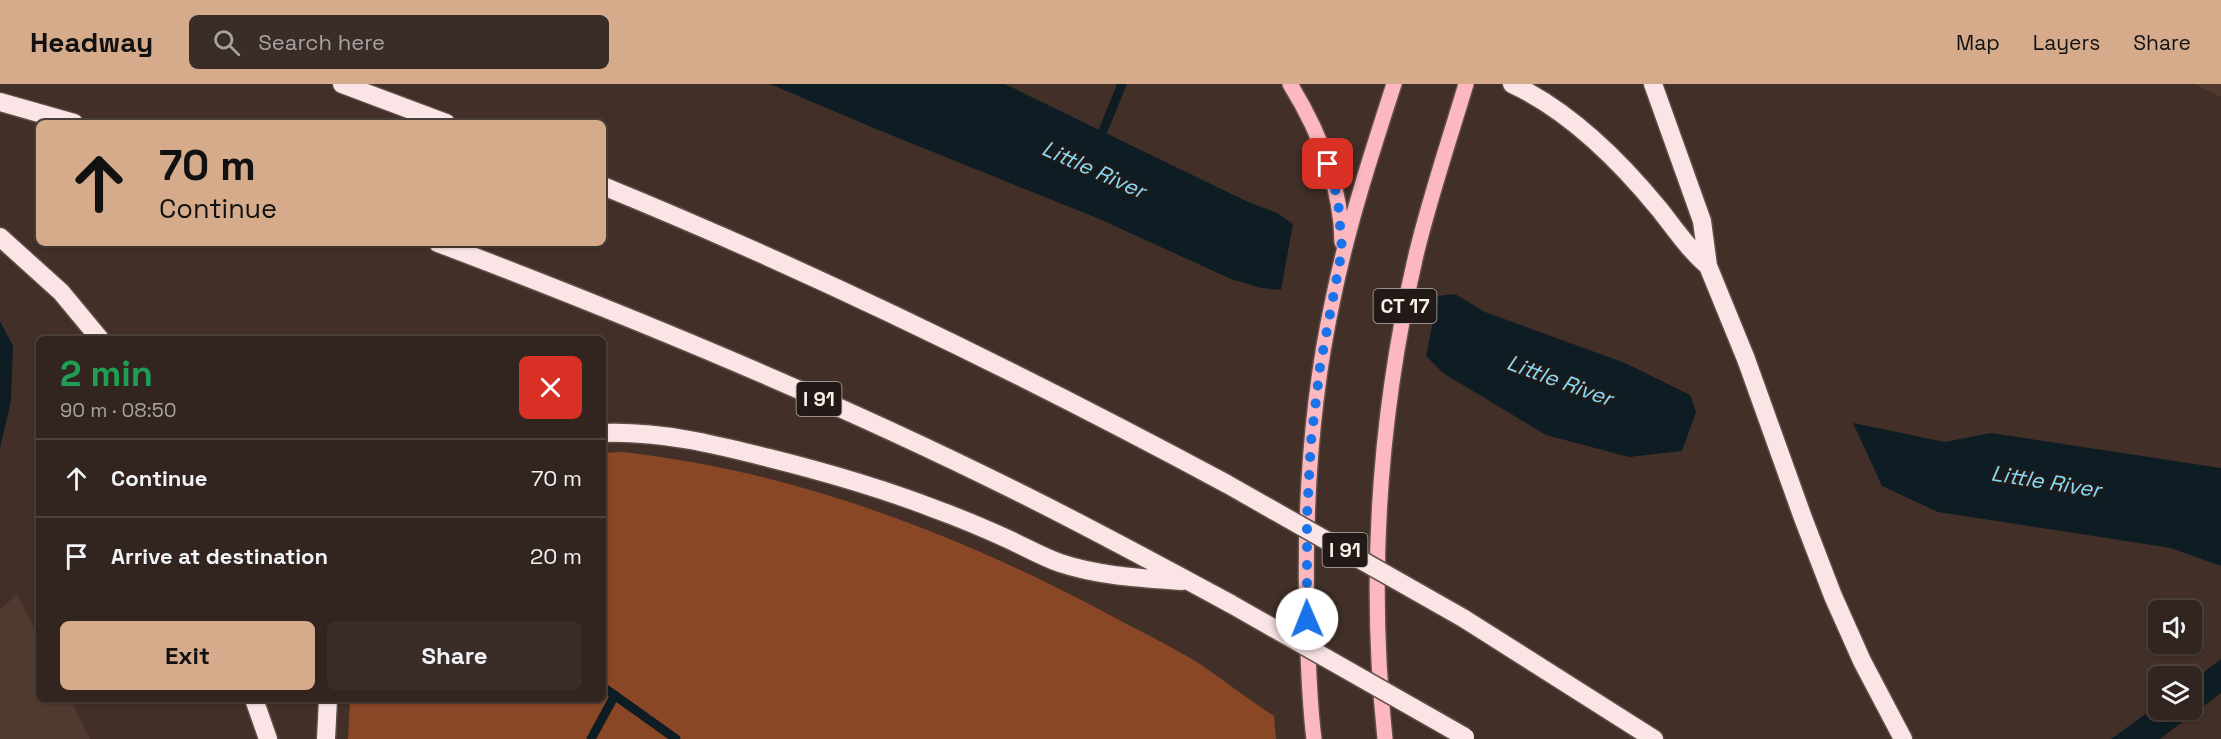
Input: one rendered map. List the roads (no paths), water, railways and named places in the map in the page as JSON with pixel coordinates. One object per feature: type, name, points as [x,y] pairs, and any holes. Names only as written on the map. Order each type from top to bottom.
[{"type":"highway","points":[[342,84],[438,120]]},
{"type":"highway","points":[[1512,84],[1545,103],[1601,147],[1659,209],[1690,249],[1708,266]]},
{"type":"highway","points":[[1653,84],[1702,221],[1708,266],[1746,359],[1833,596],[1862,661],[1903,739]]},
{"type":"highway","points":[[0,102],[63,120]]},
{"type":"highway","name":"I 91","points":[[606,187],[866,302],[1075,404],[1227,484],[1462,618],[1654,739]]},
{"type":"highway","points":[[0,237],[61,292],[98,336]]},
{"type":"highway","name":"I 91","points":[[446,246],[557,289],[802,391],[1013,489],[1231,604],[1467,738]]},
{"type":"highway","points":[[606,433],[642,433],[695,440],[791,463],[932,508],[974,524],[1062,564],[1119,575],[1189,582]]},
{"type":"highway","points":[[255,702],[268,739]]},
{"type":"highway","points":[[326,739],[328,702]]},
{"type":"main road","points":[[1290,84],[1313,125],[1333,182],[1342,233],[1341,266]]},
{"type":"main road","points":[[1314,739],[1306,603],[1308,478],[1320,367],[1341,266],[1373,149],[1394,84]]},
{"type":"main road","name":"CT 17","points":[[1385,739],[1377,595],[1377,534],[1384,440],[1396,360],[1417,252],[1466,84]]},
{"type":"water","name":"Little River","points":[[770,84],[1004,84],[1009,86],[1248,202],[1277,213],[1293,224],[1281,290],[1261,288],[1231,279],[1097,218]]},
{"type":"water","name":"Little River","points":[[1455,294],[1485,312],[1625,363],[1690,395],[1696,412],[1682,451],[1629,457],[1546,435],[1443,373],[1426,356],[1438,296]]},
{"type":"water","points":[[0,321],[13,346],[11,401],[0,448]]},
{"type":"water","name":"Little River","points":[[1853,423],[1945,442],[1991,433],[2221,468],[2221,566],[2171,548],[1938,512],[1882,486]]},
{"type":"water","points":[[2221,659],[2221,693],[2202,707],[2202,673]]},
{"type":"water","points":[[2148,712],[2148,720],[2185,720],[2160,739],[2111,739]]},
{"type":"waterway","points":[[1098,143],[1122,84]]},
{"type":"waterway","points":[[606,689],[676,739]]},
{"type":"waterway","points":[[591,739],[615,695]]}]
